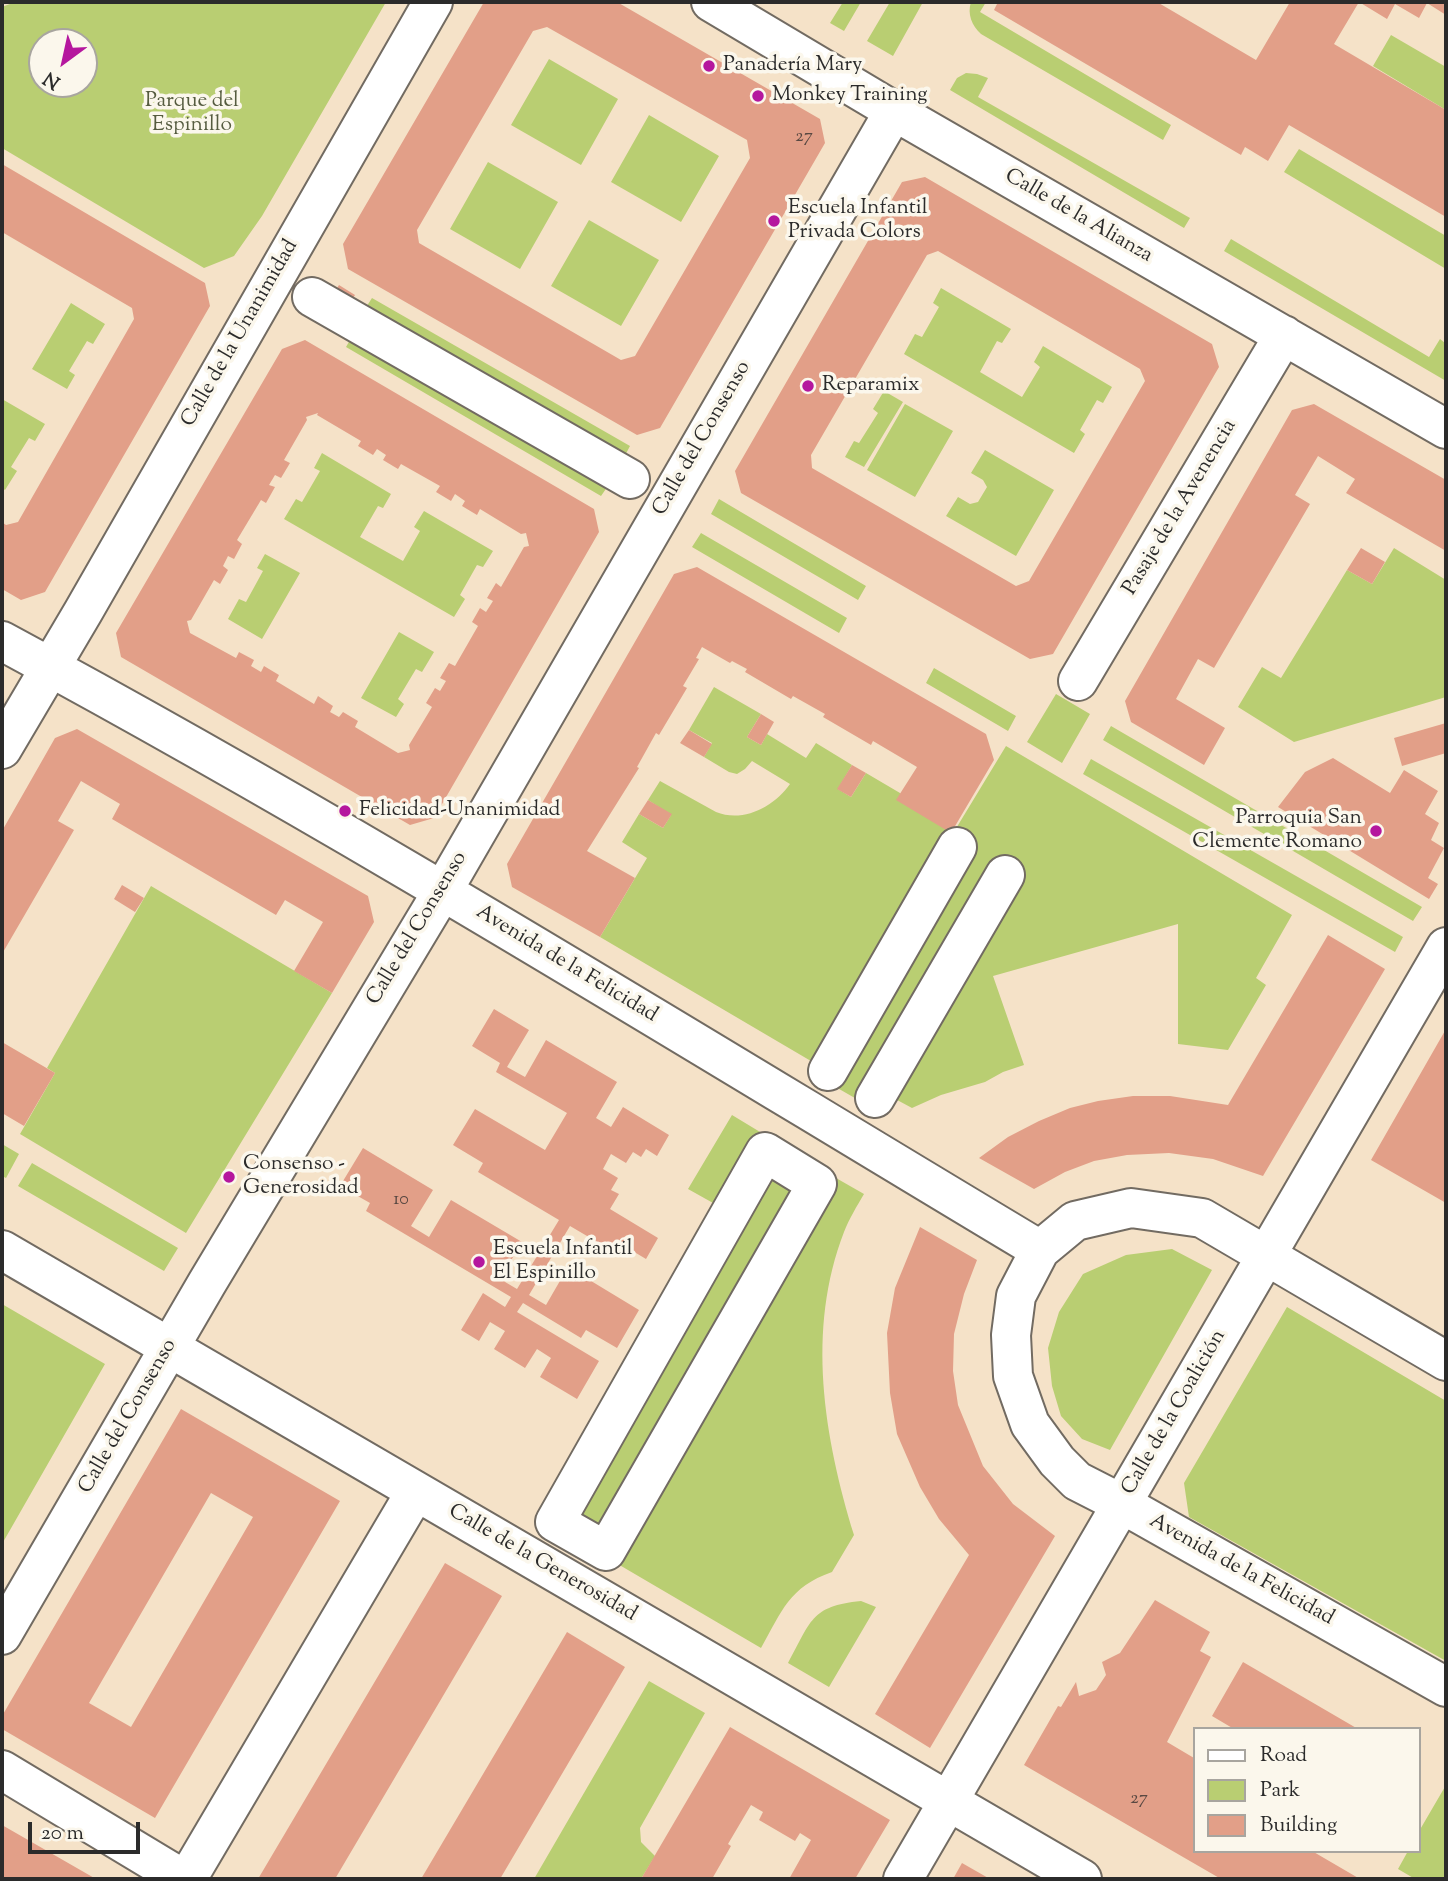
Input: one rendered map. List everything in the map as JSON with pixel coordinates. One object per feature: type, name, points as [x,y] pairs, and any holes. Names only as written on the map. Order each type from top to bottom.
[{"type":"street","name":"Calle de la Unanimidad","points":[[2,749],[433,2]]},
{"type":"street","name":"Calle de la Alianza","points":[[711,2],[894,111],[1446,429]]},
{"type":"street","name":"Calle del Consenso","points":[[2,1635],[442,892],[894,111]]},
{"type":"street","points":[[312,297],[630,480]]},
{"type":"street","name":"Pasaje de la Avenencia","points":[[1078,681],[1284,335]]},
{"type":"street","points":[[2,641],[50,667]]},
{"type":"street","name":"Avenida de la Felicidad","points":[[50,667],[119,704],[442,892],[1040,1250]]},
{"type":"street","points":[[828,1070],[957,847]]},
{"type":"street","points":[[874,1098],[1004,875]]},
{"type":"street","name":"Calle de la Coalición","points":[[903,1879],[1444,954]]},
{"type":"street","points":[[765,1152],[804,1168],[817,1184],[606,1551],[582,1541],[555,1522],[765,1152]]},
{"type":"street","name":"Avenida de la Felicidad","points":[[1446,1361],[1202,1218],[1131,1208],[1075,1221],[1040,1250],[1016,1296],[1011,1335],[1013,1376],[1023,1409],[1040,1440],[1077,1481],[1446,1687]]},
{"type":"street","name":"Calle de la Generosidad","points":[[2,1250],[1082,1879]]},
{"type":"street","points":[[2,1770],[185,1879],[416,1491]]},
{"type":"green space","name":"Parque del Espinillo","points":[[15,2],[386,2],[262,216],[234,256],[204,268],[2,148],[2,7]]},
{"type":"green space","points":[[843,2],[861,2],[844,31],[830,23]]},
{"type":"green space","points":[[890,2],[923,2],[893,56],[867,41]]},
{"type":"green space","points":[[971,2],[986,2],[980,12],[1171,125],[1163,140],[981,34],[971,20]]},
{"type":"green space","points":[[1391,35],[1446,67],[1446,110],[1373,66]]},
{"type":"green space","points":[[549,59],[618,99],[581,165],[511,125]]},
{"type":"green space","points":[[966,73],[988,78],[978,97],[1190,218],[1184,228],[950,90],[957,78]]},
{"type":"green space","points":[[649,115],[719,156],[681,222],[611,182]]},
{"type":"green space","points":[[1299,149],[1446,236],[1446,269],[1284,172]]},
{"type":"green space","points":[[488,162],[558,202],[520,269],[450,229]]},
{"type":"green space","points":[[589,220],[659,260],[621,326],[551,286]]},
{"type":"green space","points":[[1231,239],[1429,357],[1440,339],[1445,343],[1446,381],[1224,251]]},
{"type":"green space","points":[[941,288],[1011,329],[1002,343],[997,341],[980,372],[1022,397],[1040,367],[1034,362],[1043,346],[1112,387],[1103,403],[1097,400],[1080,430],[1085,434],[1074,453],[904,354],[915,334],[922,337],[939,307],[933,303]]},
{"type":"green space","points":[[372,298],[630,446],[622,461],[363,312]]},
{"type":"green space","points":[[71,303],[105,324],[93,344],[87,341],[69,371],[75,375],[67,389],[32,369]]},
{"type":"green space","points":[[354,333],[610,483],[601,496],[346,347]]},
{"type":"green space","points":[[884,391],[903,402],[864,467],[845,457],[854,441],[859,443],[878,413],[873,409]]},
{"type":"green space","points":[[2,399],[45,424],[35,441],[29,438],[11,467],[17,471],[5,490],[2,488]]},
{"type":"green space","points":[[905,404],[953,431],[915,497],[867,470]]},
{"type":"green space","points":[[985,450],[1054,490],[1016,556],[946,516],[958,497],[970,504],[978,502],[987,487],[983,480],[971,473]]},
{"type":"green space","points":[[322,453],[391,494],[383,508],[378,506],[360,537],[403,561],[420,531],[414,527],[424,511],[493,551],[483,567],[477,565],[460,595],[465,599],[454,617],[284,519],[296,499],[302,502],[320,471],[314,468]]},
{"type":"green space","points":[[719,499],[866,586],[858,600],[711,514]]},
{"type":"green space","points":[[701,533],[847,618],[839,633],[692,547]]},
{"type":"green space","points":[[1394,548],[1446,580],[1446,697],[1294,742],[1238,707],[1262,667],[1281,678],[1347,570],[1372,584]]},
{"type":"green space","points":[[265,554],[300,573],[262,639],[228,619],[239,599],[246,602],[263,571],[257,568]]},
{"type":"green space","points":[[399,632],[434,652],[422,672],[416,669],[398,699],[404,704],[396,717],[361,698]]},
{"type":"green space","points":[[934,668],[1016,716],[1008,731],[926,683]]},
{"type":"green space","points":[[714,687],[761,714],[747,737],[761,745],[767,734],[806,758],[816,743],[852,765],[838,789],[851,797],[866,773],[900,793],[951,833],[929,873],[1006,746],[1292,915],[1256,978],[1266,985],[1228,1050],[1178,1044],[1178,924],[993,976],[1024,1065],[912,1108],[886,1094],[874,1109],[813,1074],[816,1064],[600,937],[647,858],[622,842],[639,814],[663,828],[671,815],[648,800],[660,781],[716,812],[737,816],[767,806],[790,784],[752,761],[737,774],[704,757],[712,743],[689,730]]},
{"type":"green space","points":[[1056,694],[1090,714],[1062,763],[1027,742]]},
{"type":"green space","points":[[1111,726],[1422,907],[1413,921],[1103,740]]},
{"type":"green space","points":[[1091,759],[1403,937],[1395,952],[1083,774]]},
{"type":"green space","points":[[151,886],[332,993],[186,1233],[20,1134],[55,1073],[47,1068]]},
{"type":"green space","points":[[732,1115],[808,1161],[833,1184],[836,1178],[864,1194],[846,1227],[832,1269],[825,1307],[823,1345],[824,1384],[834,1460],[854,1535],[832,1572],[806,1585],[788,1602],[761,1648],[541,1519],[722,1208],[688,1189]]},
{"type":"green space","points":[[2,1144],[19,1154],[6,1178],[2,1176]]},
{"type":"green space","points":[[32,1163],[178,1248],[164,1271],[18,1186]]},
{"type":"green space","points":[[1172,1249],[1212,1270],[1110,1450],[1082,1439],[1061,1416],[1052,1386],[1048,1348],[1059,1312],[1083,1274],[1126,1255]]},
{"type":"green space","points":[[2,1304],[105,1364],[2,1544]]},
{"type":"green space","points":[[1287,1307],[1446,1401],[1446,1661],[1189,1517],[1184,1483]]},
{"type":"green space","points":[[861,1601],[876,1607],[829,1687],[788,1663],[814,1618],[831,1607]]},
{"type":"green space","points":[[649,1681],[705,1713],[640,1828],[641,1842],[655,1856],[641,1879],[534,1879]]},
{"type":"green space","points":[[1446,1785],[1446,1879],[1415,1879],[1398,1869],[1407,1853],[1420,1853],[1420,1830]]},
{"type":"building","points":[[484,2],[617,2],[820,119],[825,143],[660,428],[637,435],[348,269],[343,244]],"holes":[[[547,27],[747,140],[750,158],[635,356],[621,360],[419,243],[417,230],[533,31]]]},
{"type":"building","points":[[998,2],[1157,2],[1256,60],[1290,2],[1359,2],[1334,44],[1446,110],[1446,217],[1289,125],[1268,161],[1245,147],[1241,155],[994,10]]},
{"type":"building","points":[[1359,2],[1446,2],[1446,15],[1427,3],[1419,18],[1395,4],[1387,19]]},
{"type":"building","points":[[2,164],[205,283],[210,306],[45,592],[21,600],[2,589],[2,522],[6,525],[18,522],[134,319],[132,308],[2,232]]},
{"type":"building","points":[[925,177],[1212,344],[1219,367],[1053,654],[1030,659],[741,493],[735,471],[902,182]],"holes":[[[938,251],[1140,369],[1145,381],[1029,581],[1016,586],[812,468],[811,455],[927,255]]]},
{"type":"building","points":[[339,285],[355,295],[349,305],[333,295]]},
{"type":"building","points":[[305,340],[594,509],[599,532],[434,818],[410,825],[121,657],[116,633],[282,349]],"holes":[[[318,413],[317,415],[361,441],[358,446],[373,455],[377,449],[386,455],[383,460],[398,469],[401,464],[440,486],[436,492],[451,501],[455,494],[465,501],[462,506],[477,515],[480,509],[521,534],[526,533],[529,546],[524,547],[501,587],[496,583],[487,598],[493,601],[486,612],[480,608],[472,622],[478,626],[455,666],[449,663],[440,678],[446,681],[440,691],[435,688],[426,703],[432,707],[409,745],[410,750],[398,753],[355,727],[358,721],[343,712],[339,717],[330,712],[333,706],[318,696],[314,704],[276,681],[279,675],[264,666],[261,672],[251,666],[254,660],[239,652],[236,658],[190,633],[187,621],[191,620],[214,580],[220,584],[228,570],[223,566],[228,556],[234,559],[242,544],[237,540],[261,500],[266,503],[275,487],[269,485],[275,475],[281,478],[290,463],[284,460],[307,420],[306,417]]]},
{"type":"building","points":[[1314,404],[1446,480],[1446,551],[1346,493],[1355,479],[1318,456],[1295,495],[1310,504],[1214,668],[1198,659],[1176,699],[1225,728],[1204,765],[1131,722],[1125,701],[1292,410]]},
{"type":"building","points":[[1361,548],[1385,562],[1372,584],[1347,570]]},
{"type":"building","points":[[697,567],[986,734],[994,760],[951,833],[896,800],[917,767],[873,741],[871,745],[823,717],[825,714],[793,696],[791,699],[745,672],[747,669],[702,647],[696,658],[699,659],[683,686],[687,688],[659,735],[656,733],[637,767],[639,768],[587,851],[635,878],[600,937],[512,887],[507,864],[674,574]]},
{"type":"building","points":[[761,714],[774,722],[761,745],[747,737]]},
{"type":"building","points":[[1446,723],[1446,753],[1402,766],[1394,738]]},
{"type":"building","points":[[77,729],[368,896],[374,922],[332,993],[294,971],[323,922],[285,900],[276,915],[112,819],[120,804],[81,781],[58,821],[74,830],[2,954],[2,831],[55,738]]},
{"type":"building","points":[[689,730],[712,744],[704,757],[680,743]]},
{"type":"building","name":"Parroquia San Clemente Romano","points":[[1333,758],[1390,793],[1404,770],[1438,791],[1425,814],[1439,823],[1431,840],[1444,848],[1428,878],[1438,884],[1429,899],[1278,807],[1305,772]]},
{"type":"building","points":[[852,765],[866,773],[851,797],[837,789]]},
{"type":"building","points":[[648,800],[672,814],[663,828],[639,814]]},
{"type":"building","points":[[122,885],[144,898],[135,912],[114,899]]},
{"type":"building","points":[[1328,935],[1385,969],[1263,1176],[1213,1159],[1169,1153],[1127,1155],[1094,1161],[1065,1172],[1034,1189],[979,1158],[1008,1137],[1039,1121],[1070,1108],[1098,1101],[1133,1096],[1170,1096],[1228,1105]]},
{"type":"building","points":[[494,1009],[529,1030],[507,1067],[525,1077],[546,1040],[617,1082],[596,1118],[611,1127],[623,1107],[669,1135],[657,1156],[646,1149],[641,1157],[633,1152],[626,1163],[611,1154],[603,1169],[618,1178],[611,1190],[619,1194],[610,1209],[658,1238],[646,1259],[621,1244],[616,1253],[570,1226],[529,1295],[546,1305],[568,1267],[639,1310],[617,1348],[586,1330],[581,1338],[523,1303],[517,1312],[599,1361],[577,1399],[540,1377],[551,1358],[537,1349],[525,1368],[494,1349],[505,1331],[490,1322],[479,1341],[461,1330],[483,1293],[505,1307],[511,1297],[366,1211],[370,1203],[340,1186],[363,1148],[433,1190],[411,1226],[429,1237],[451,1200],[522,1242],[500,1279],[517,1289],[559,1220],[478,1172],[483,1163],[453,1145],[475,1109],[545,1150],[567,1113],[496,1072],[500,1063],[472,1046]]},
{"type":"building","points":[[1446,1029],[1446,1203],[1371,1160]]},
{"type":"building","points":[[2,1042],[55,1073],[24,1126],[2,1113]]},
{"type":"building","points":[[920,1227],[977,1260],[964,1294],[954,1334],[953,1371],[958,1405],[983,1466],[1013,1504],[1055,1536],[930,1748],[875,1714],[969,1555],[939,1519],[920,1487],[897,1434],[890,1393],[887,1333],[895,1288]]},
{"type":"building","points":[[181,1409],[340,1501],[155,1818],[2,1729],[2,1716]],"holes":[[[211,1493],[253,1517],[131,1727],[89,1703]]]},
{"type":"building","points":[[445,1563],[502,1596],[335,1879],[258,1879]]},
{"type":"building","points":[[1155,1600],[1210,1632],[1200,1651],[1211,1657],[1167,1742],[1192,1757],[1192,1853],[1315,1853],[1360,1879],[1221,1879],[1024,1765],[1058,1706],[1061,1707],[1076,1682],[1079,1696],[1096,1690],[1106,1675],[1102,1662],[1120,1653]]},
{"type":"building","points":[[567,1632],[625,1667],[500,1879],[421,1879]]},
{"type":"building","points":[[1243,1662],[1355,1727],[1231,1727],[1212,1716]]},
{"type":"building","points":[[730,1727],[890,1820],[855,1879],[789,1879],[811,1840],[800,1833],[795,1841],[759,1820],[763,1812],[751,1805],[728,1844],[731,1846],[712,1879],[641,1879]]},
{"type":"building","points":[[2,1825],[96,1879],[2,1879]]},
{"type":"building","points":[[962,1863],[990,1879],[953,1879]]},
{"type":"place","name":"Panadería Mary","points":[[709,66]]},
{"type":"place","name":"Monkey Training","points":[[758,96]]},
{"type":"place","name":"Escuela Infantil Privada Colors","points":[[774,221]]},
{"type":"place","name":"Reparamix","points":[[808,386]]},
{"type":"place","name":"Felicidad-Unanimidad","points":[[345,811]]},
{"type":"place","name":"Parroquia San Clemente Romano","points":[[1376,831]]},
{"type":"place","name":"Consenso - Generosidad","points":[[229,1177]]},
{"type":"place","name":"Escuela Infantil El Espinillo","points":[[479,1262]]}]
